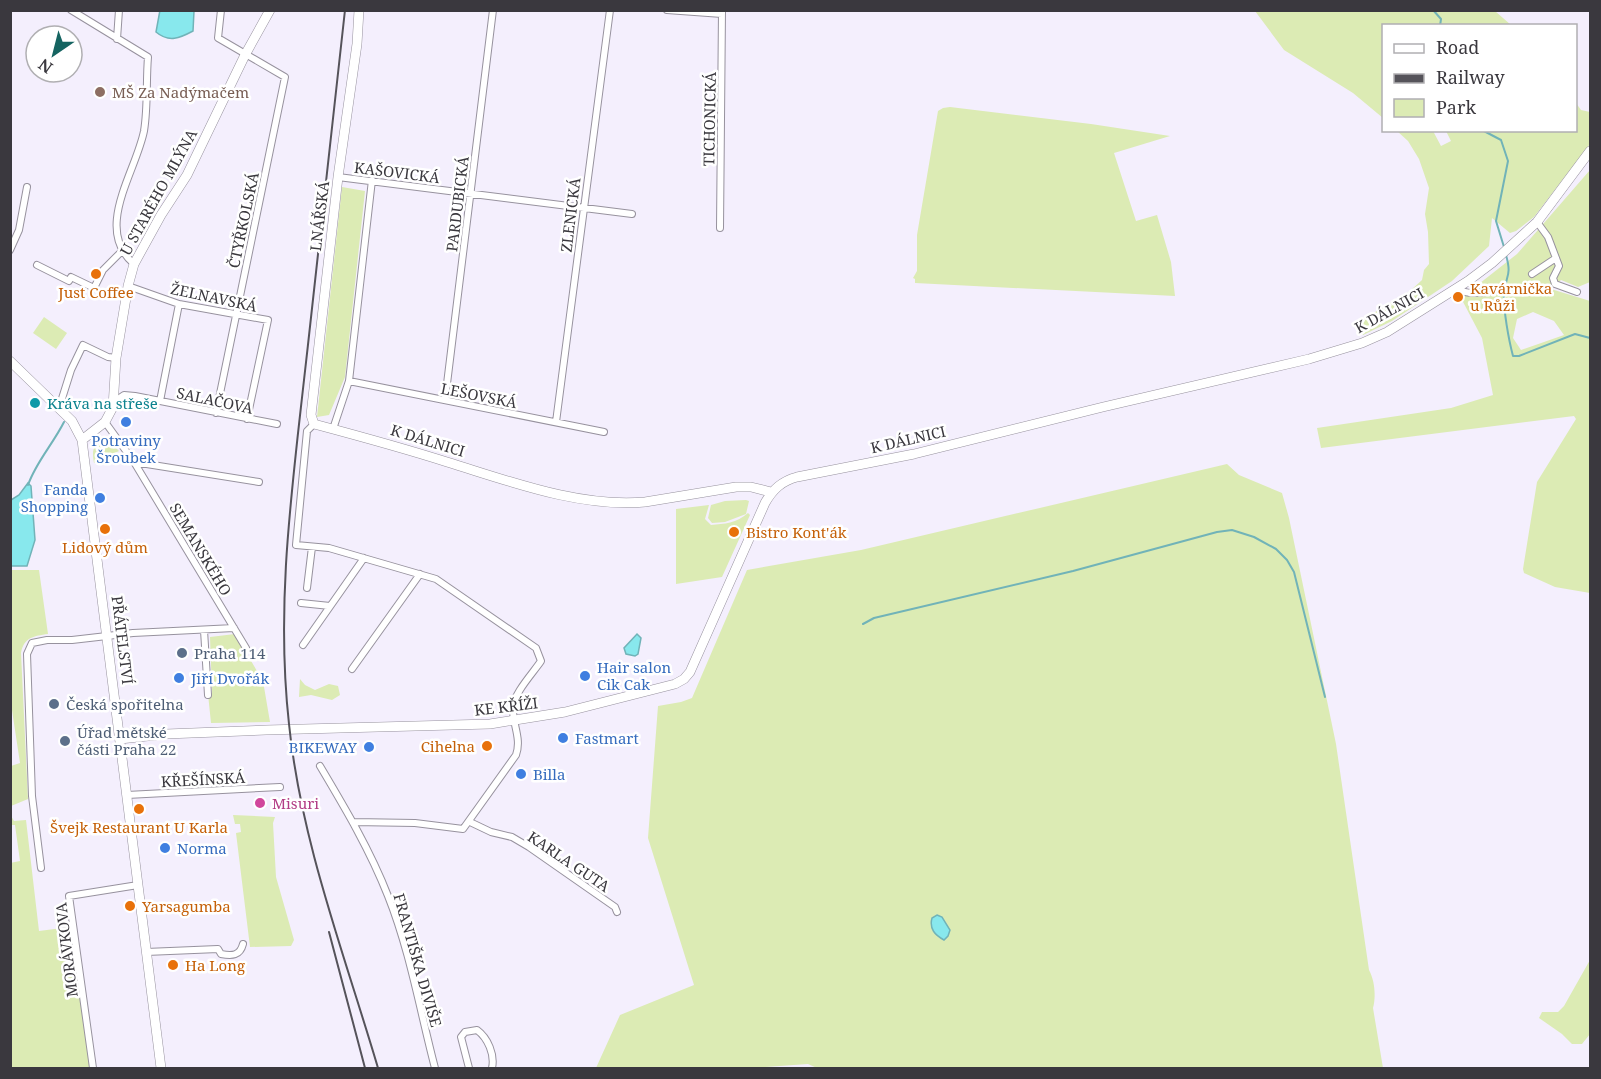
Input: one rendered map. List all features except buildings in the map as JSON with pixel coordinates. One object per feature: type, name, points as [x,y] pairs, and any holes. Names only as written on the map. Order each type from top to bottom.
[{"type":"street","points":[[71,10],[147,57],[144,129],[137,155],[120,199],[116,225],[121,252],[134,264]]},
{"type":"street","points":[[117,39],[119,10]]},
{"type":"street","points":[[221,10],[218,38],[245,55]]},
{"type":"street","name":"U STARÉHO MLÝNA","points":[[115,401],[113,383],[116,358],[134,264],[161,215],[187,175],[245,55],[270,10]]},
{"type":"street","name":"LNÁŘSKÁ","points":[[314,424],[311,415],[338,177],[357,44],[359,10]]},
{"type":"street","name":"PARDUBICKÁ","points":[[445,400],[493,10]]},
{"type":"street","name":"ZLENICKÁ","points":[[556,422],[582,208],[610,10]]},
{"type":"street","points":[[667,10],[722,12]]},
{"type":"street","name":"TICHONICKÁ","points":[[720,228],[722,12]]},
{"type":"street","name":"ČTYŘKOLSKÁ","points":[[216,413],[285,76],[245,55]]},
{"type":"street","name":"K DÁLNICI","points":[[314,424],[510,481],[600,501],[638,503],[744,486],[771,492],[782,483],[797,477],[914,454],[1351,348],[1388,332],[1492,263],[1537,222],[1590,151]]},
{"type":"street","name":"KAŠOVICKÁ","points":[[338,177],[632,214]]},
{"type":"street","points":[[333,429],[349,381],[372,180]]},
{"type":"street","points":[[10,250],[19,230],[27,187]]},
{"type":"street","points":[[1537,222],[1548,237],[1559,266],[1553,278],[1555,284],[1577,292]]},
{"type":"street","points":[[10,228],[19,230]]},
{"type":"street","points":[[37,265],[69,281],[71,277],[93,288],[103,270],[121,252]]},
{"type":"street","points":[[1532,274],[1556,258]]},
{"type":"street","name":"ŽELNAVSKÁ","points":[[128,286],[179,304],[268,320],[247,419]]},
{"type":"street","points":[[1458,287],[1465,293],[1488,292]]},
{"type":"street","points":[[160,401],[179,304]]},
{"type":"street","points":[[59,408],[71,370],[84,345],[108,357],[116,358]]},
{"type":"street","name":"PŘÁTELSTVÍ","points":[[10,361],[76,426],[82,440],[161,1068]]},
{"type":"street","name":"LEŠOVSKÁ","points":[[349,381],[604,432]]},
{"type":"street","name":"SALAČOVA","points":[[115,401],[130,395],[277,424]]},
{"type":"street","points":[[82,440],[105,422],[115,401]]},
{"type":"street","name":"SEMANSKÉHO","points":[[105,422],[134,462],[246,648]]},
{"type":"street","points":[[314,424],[307,431],[296,545],[329,549],[436,579],[536,648],[541,661],[514,701],[513,710],[519,741],[516,755],[463,830],[415,823],[353,822]]},
{"type":"street","points":[[134,462],[259,482]]},
{"type":"street","name":"KE KŘÍŽI","points":[[120,739],[166,734],[451,726],[515,721],[599,705],[675,684],[690,672],[771,492]]},
{"type":"street","points":[[307,588],[312,547]]},
{"type":"street","points":[[303,645],[364,558]]},
{"type":"street","points":[[352,669],[420,574]]},
{"type":"street","points":[[301,603],[330,606]]},
{"type":"street","points":[[41,868],[32,796],[27,654],[32,642],[234,628]]},
{"type":"street","points":[[204,630],[208,695]]},
{"type":"street","name":"FRANTIŠKA DIVIŠE","points":[[320,766],[353,822],[382,879],[395,914],[435,1068]]},
{"type":"street","name":"KŘEŠÍNSKÁ","points":[[127,795],[280,787]]},
{"type":"street","name":"KARLA GUTA","points":[[470,822],[492,832],[512,837],[529,847],[615,907],[617,912]]},
{"type":"street","name":"MORÁVKOVA","points":[[93,1068],[69,896],[138,885]]},
{"type":"street","points":[[146,952],[218,949],[221,954],[237,955],[242,951],[243,944]]},
{"type":"street","points":[[469,1068],[461,1038],[465,1032],[477,1030],[484,1035],[489,1047],[492,1068]]},
{"type":"green space","points":[[1255,11],[1495,11],[1510,24],[1382,24],[1382,117],[1353,93],[1284,50]]},
{"type":"green space","points":[[1577,104],[1581,110],[1590,112],[1590,144],[1534,217],[1510,233],[1492,218],[1489,246],[1452,281],[1392,321],[1363,335],[1357,323],[1410,291],[1422,280],[1424,270],[1429,264],[1425,214],[1429,188],[1419,159],[1408,141],[1398,132],[1434,132],[1441,146],[1451,141],[1446,132],[1577,132]]},
{"type":"green space","points":[[950,107],[1170,136],[1114,153],[1136,221],[1157,215],[1171,262],[1175,296],[915,283],[913,278],[917,271],[917,235],[938,111]]},
{"type":"green space","points":[[1590,170],[1590,282],[1578,287],[1561,280],[1551,289],[1590,301],[1590,593],[1555,587],[1524,573],[1523,569],[1537,482],[1576,419],[1574,416],[1321,448],[1317,428],[1451,408],[1493,395],[1482,338],[1461,298],[1517,254]],"holes":[[[1533,312],[1554,321],[1564,335],[1521,350],[1513,338],[1517,319]]]},
{"type":"green space","points":[[342,187],[365,191],[345,377],[329,415],[317,417]]},
{"type":"green space","points":[[44,317],[67,333],[56,349],[33,333]]},
{"type":"green space","points":[[105,440],[119,451],[94,463],[94,449]]},
{"type":"green space","points":[[1227,464],[1239,475],[1282,493],[1289,518],[1336,744],[1369,970],[1374,984],[1373,1008],[1383,1068],[817,1068],[808,1064],[751,1068],[596,1068],[620,1015],[694,985],[648,838],[658,706],[692,698],[747,570],[861,550]]},
{"type":"green space","points":[[725,501],[749,501],[746,514],[725,522],[712,523],[708,518],[711,505]]},
{"type":"green space","points":[[709,505],[705,519],[711,525],[735,521],[748,513],[750,515],[722,577],[676,584],[676,509]]},
{"type":"green space","points":[[11,570],[39,570],[48,634],[27,640],[22,648],[28,799],[11,806],[11,766],[20,763],[10,697]]},
{"type":"green space","points":[[235,634],[263,681],[270,722],[211,723],[208,694],[212,693],[210,637]]},
{"type":"green space","points":[[300,679],[305,685],[315,690],[329,684],[338,686],[340,695],[332,700],[311,695],[299,697]]},
{"type":"green space","points":[[10,814],[14,821],[26,820],[39,931],[70,927],[90,1068],[11,1068],[10,863],[20,861],[15,825],[11,825]]},
{"type":"green space","points":[[233,815],[275,817],[273,823],[276,877],[294,940],[291,946],[250,947],[236,833],[241,832],[240,824],[235,824]]},
{"type":"green space","points":[[1590,960],[1590,1034],[1582,1044],[1572,1044],[1539,1018],[1542,1012],[1558,1012],[1564,1006]]},
{"type":"water","points":[[160,10],[194,11],[193,31],[174,38],[165,37],[156,32]]},
{"type":"water","points":[[28,483],[31,486],[35,540],[27,566],[11,566],[11,500],[19,495]]},
{"type":"water","points":[[637,634],[641,638],[638,654],[635,656],[626,654],[624,648]]},
{"type":"water","points":[[937,915],[942,917],[950,930],[944,940],[935,934],[932,928],[932,918]]},
{"type":"waterway","points":[[1433,10],[1441,19],[1440,24]]},
{"type":"waterway","points":[[1486,132],[1501,140],[1508,161],[1496,221],[1504,247]]},
{"type":"waterway","points":[[1506,255],[1509,272],[1504,293],[1504,307],[1513,356],[1519,356],[1575,334],[1590,338]]},
{"type":"waterway","points":[[28,485],[35,469],[64,422]]},
{"type":"waterway","points":[[863,624],[874,618],[1073,571],[1217,532],[1232,530],[1254,537],[1276,549],[1287,560],[1294,572],[1325,697]]},
{"type":"railway","points":[[345,10],[290,509],[285,595],[285,681],[295,768],[303,812],[326,898],[378,1068]]},
{"type":"railway","points":[[329,932],[365,1068]]},
{"type":"place","name":"MŠ Za Nadýmačem","points":[[100,92]]},
{"type":"place","name":"Just Coffee","points":[[96,274]]},
{"type":"place","name":"Kavárnička u Růži","points":[[1458,297]]},
{"type":"place","name":"Kráva na střeše","points":[[35,403]]},
{"type":"place","name":"Potraviny Šroubek","points":[[126,422]]},
{"type":"place","name":"Fanda Shopping","points":[[100,498]]},
{"type":"place","name":"Lidový dům","points":[[105,529]]},
{"type":"place","name":"Bistro Kont'ák","points":[[734,532]]},
{"type":"place","name":"Praha 114","points":[[182,653]]},
{"type":"place","name":"Hair salon Cik Cak","points":[[585,676]]},
{"type":"place","name":"Jiří Dvořák","points":[[179,678]]},
{"type":"place","name":"Česká spořitelna","points":[[54,704]]},
{"type":"place","name":"Fastmart","points":[[563,738]]},
{"type":"place","name":"Úřad mětské části Praha 22","points":[[65,741]]},
{"type":"place","name":"Cihelna","points":[[487,746]]},
{"type":"place","name":"BIKEWAY","points":[[369,747]]},
{"type":"place","name":"Billa","points":[[521,774]]},
{"type":"place","name":"Misuri","points":[[260,803]]},
{"type":"place","name":"Švejk Restaurant U Karla","points":[[139,809]]},
{"type":"place","name":"Norma","points":[[165,848]]},
{"type":"place","name":"Yarsagumba","points":[[130,906]]},
{"type":"place","name":"Ha Long","points":[[173,965]]}]
